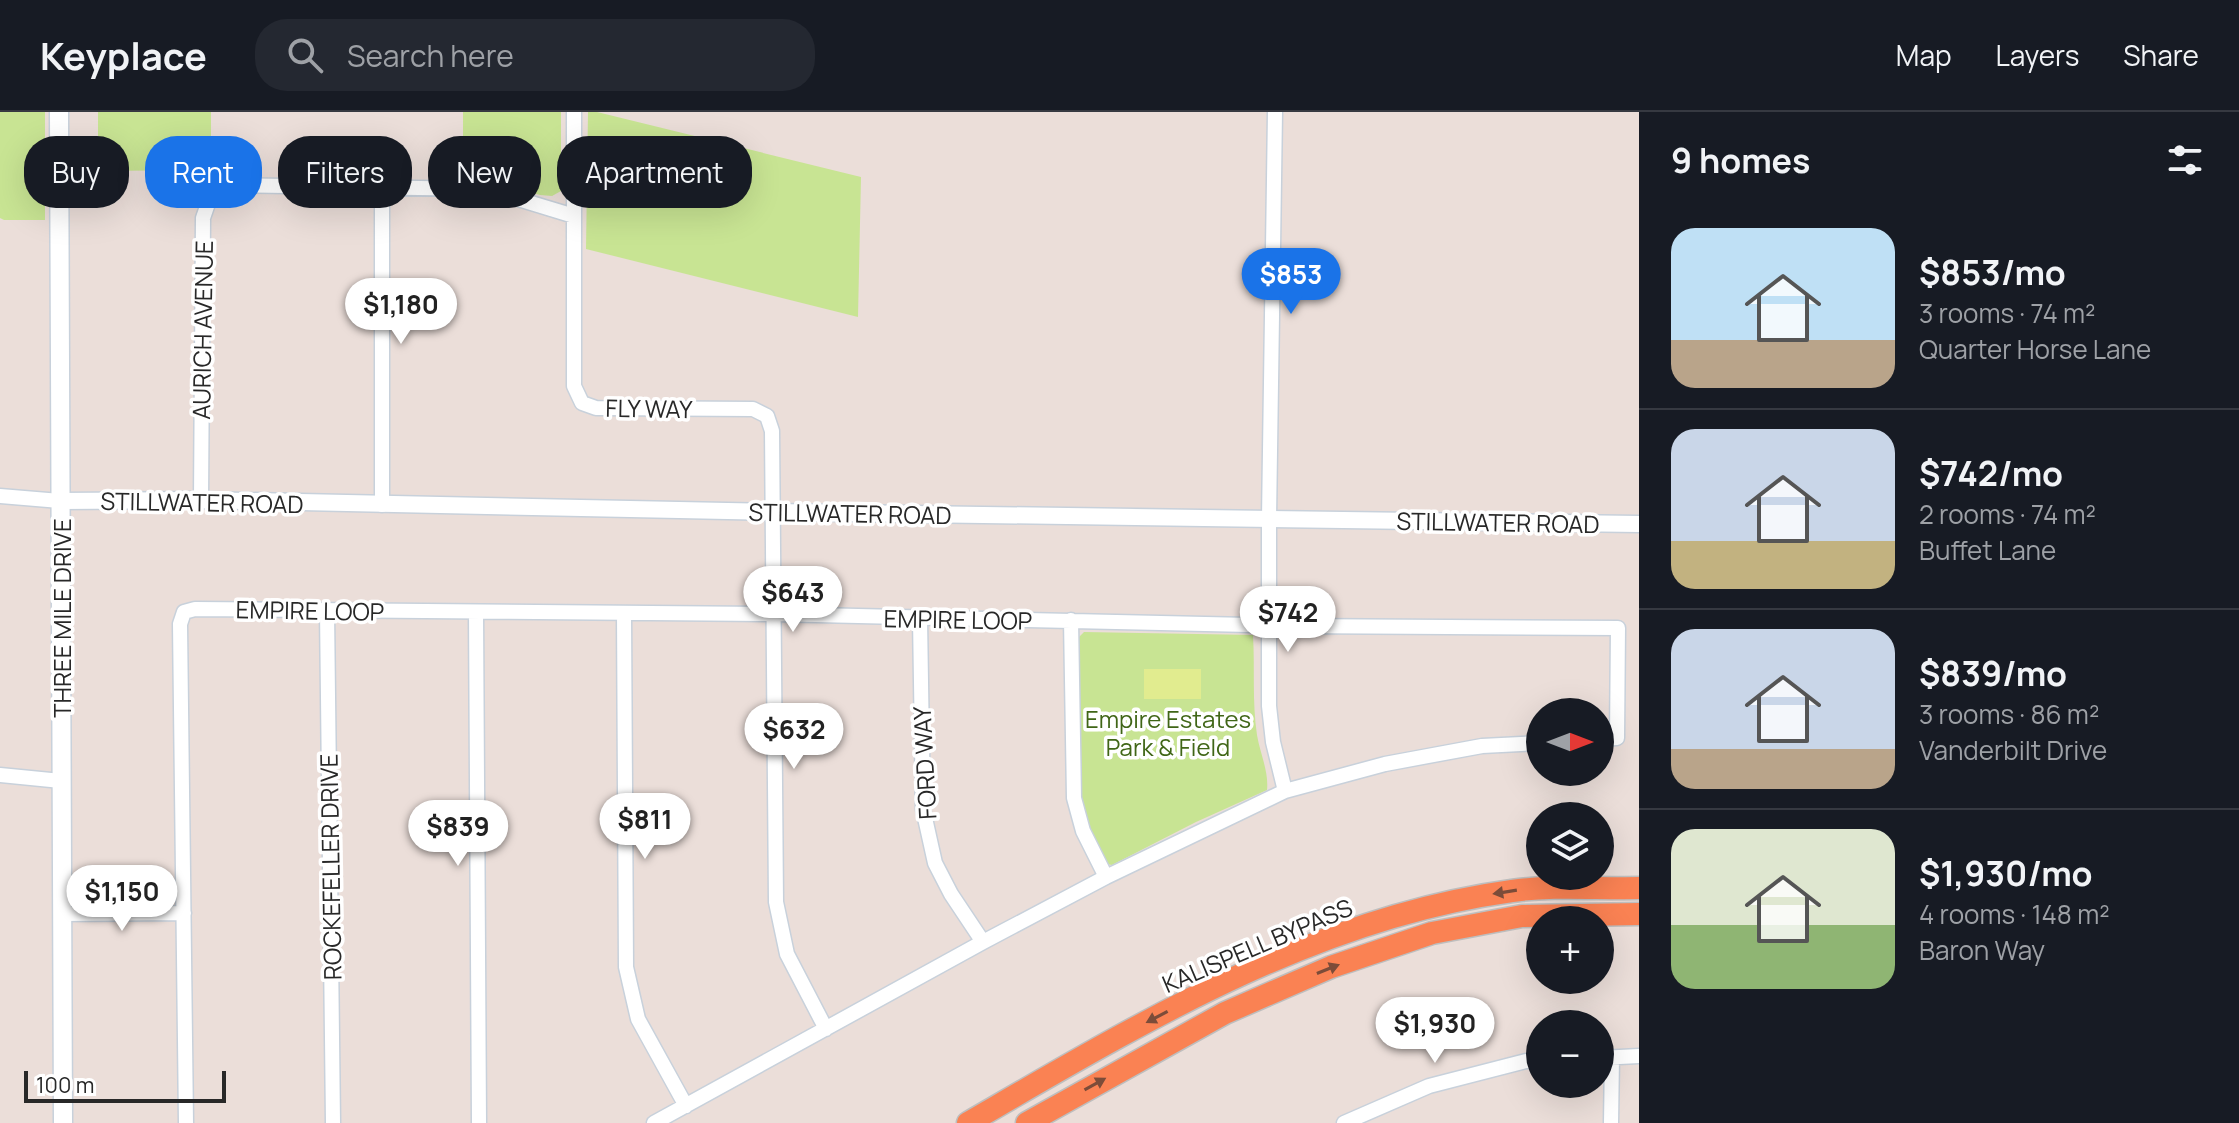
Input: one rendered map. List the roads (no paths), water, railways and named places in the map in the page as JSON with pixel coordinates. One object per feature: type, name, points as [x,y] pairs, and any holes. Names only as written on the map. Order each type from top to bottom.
[{"type":"highway","name":"KALISPELL BYPASS","points":[[968,1123],[1206,990],[1315,942],[1420,908],[1514,890],[1639,888]]},
{"type":"highway","name":"KALISPELL BYPASS","points":[[1027,1123],[1225,1013],[1331,967],[1432,933],[1522,916],[1639,914]]},
{"type":"main road","name":"THREE MILE DRIVE","points":[[59,112],[63,1123]]},
{"type":"street","name":"FLY WAY","points":[[574,112],[574,386],[582,403],[596,408],[753,409],[767,416],[772,431],[773,512]]},
{"type":"street","points":[[1275,112],[1269,706],[1273,742],[1285,791]]},
{"type":"street","name":"AURICH AVENUE","points":[[201,500],[203,218],[211,195],[230,185],[278,186]]},
{"type":"street","name":"AURICH AVENUE","points":[[412,188],[485,189],[574,216]]},
{"type":"street","points":[[382,208],[382,505]]},
{"type":"street","points":[[0,496],[60,501]]},
{"type":"street","name":"STILLWATER ROAD","points":[[60,501],[201,500],[773,512],[1639,524]]},
{"type":"street","points":[[773,512],[776,902],[787,954],[826,1029]]},
{"type":"street","name":"EMPIRE LOOP","points":[[186,1123],[180,624],[184,612],[195,609],[773,614],[1269,626],[1618,628],[1617,738],[1614,738]]},
{"type":"street","name":"ROCKEFELLER DRIVE","points":[[327,611],[333,1123]]},
{"type":"street","points":[[476,612],[479,1123]]},
{"type":"street","points":[[624,613],[626,967],[638,1019],[686,1106]]},
{"type":"street","name":"FORD WAY","points":[[920,618],[923,809],[935,863],[951,894],[983,942]]},
{"type":"street","points":[[1071,620],[1074,798],[1083,831],[1106,877]]},
{"type":"street","points":[[654,1123],[1106,877],[1285,791],[1385,764],[1482,746],[1526,744]]},
{"type":"street","points":[[0,775],[61,781]]},
{"type":"street","points":[[61,914],[184,913]]},
{"type":"street","points":[[1614,1058],[1639,1056]]},
{"type":"street","points":[[1344,1123],[1429,1086],[1526,1061]]},
{"type":"street","points":[[1609,1098],[1611,1123]]},
{"type":"park label","name":"Empire Estates Park & Field","points":[[1168,732]]}]
